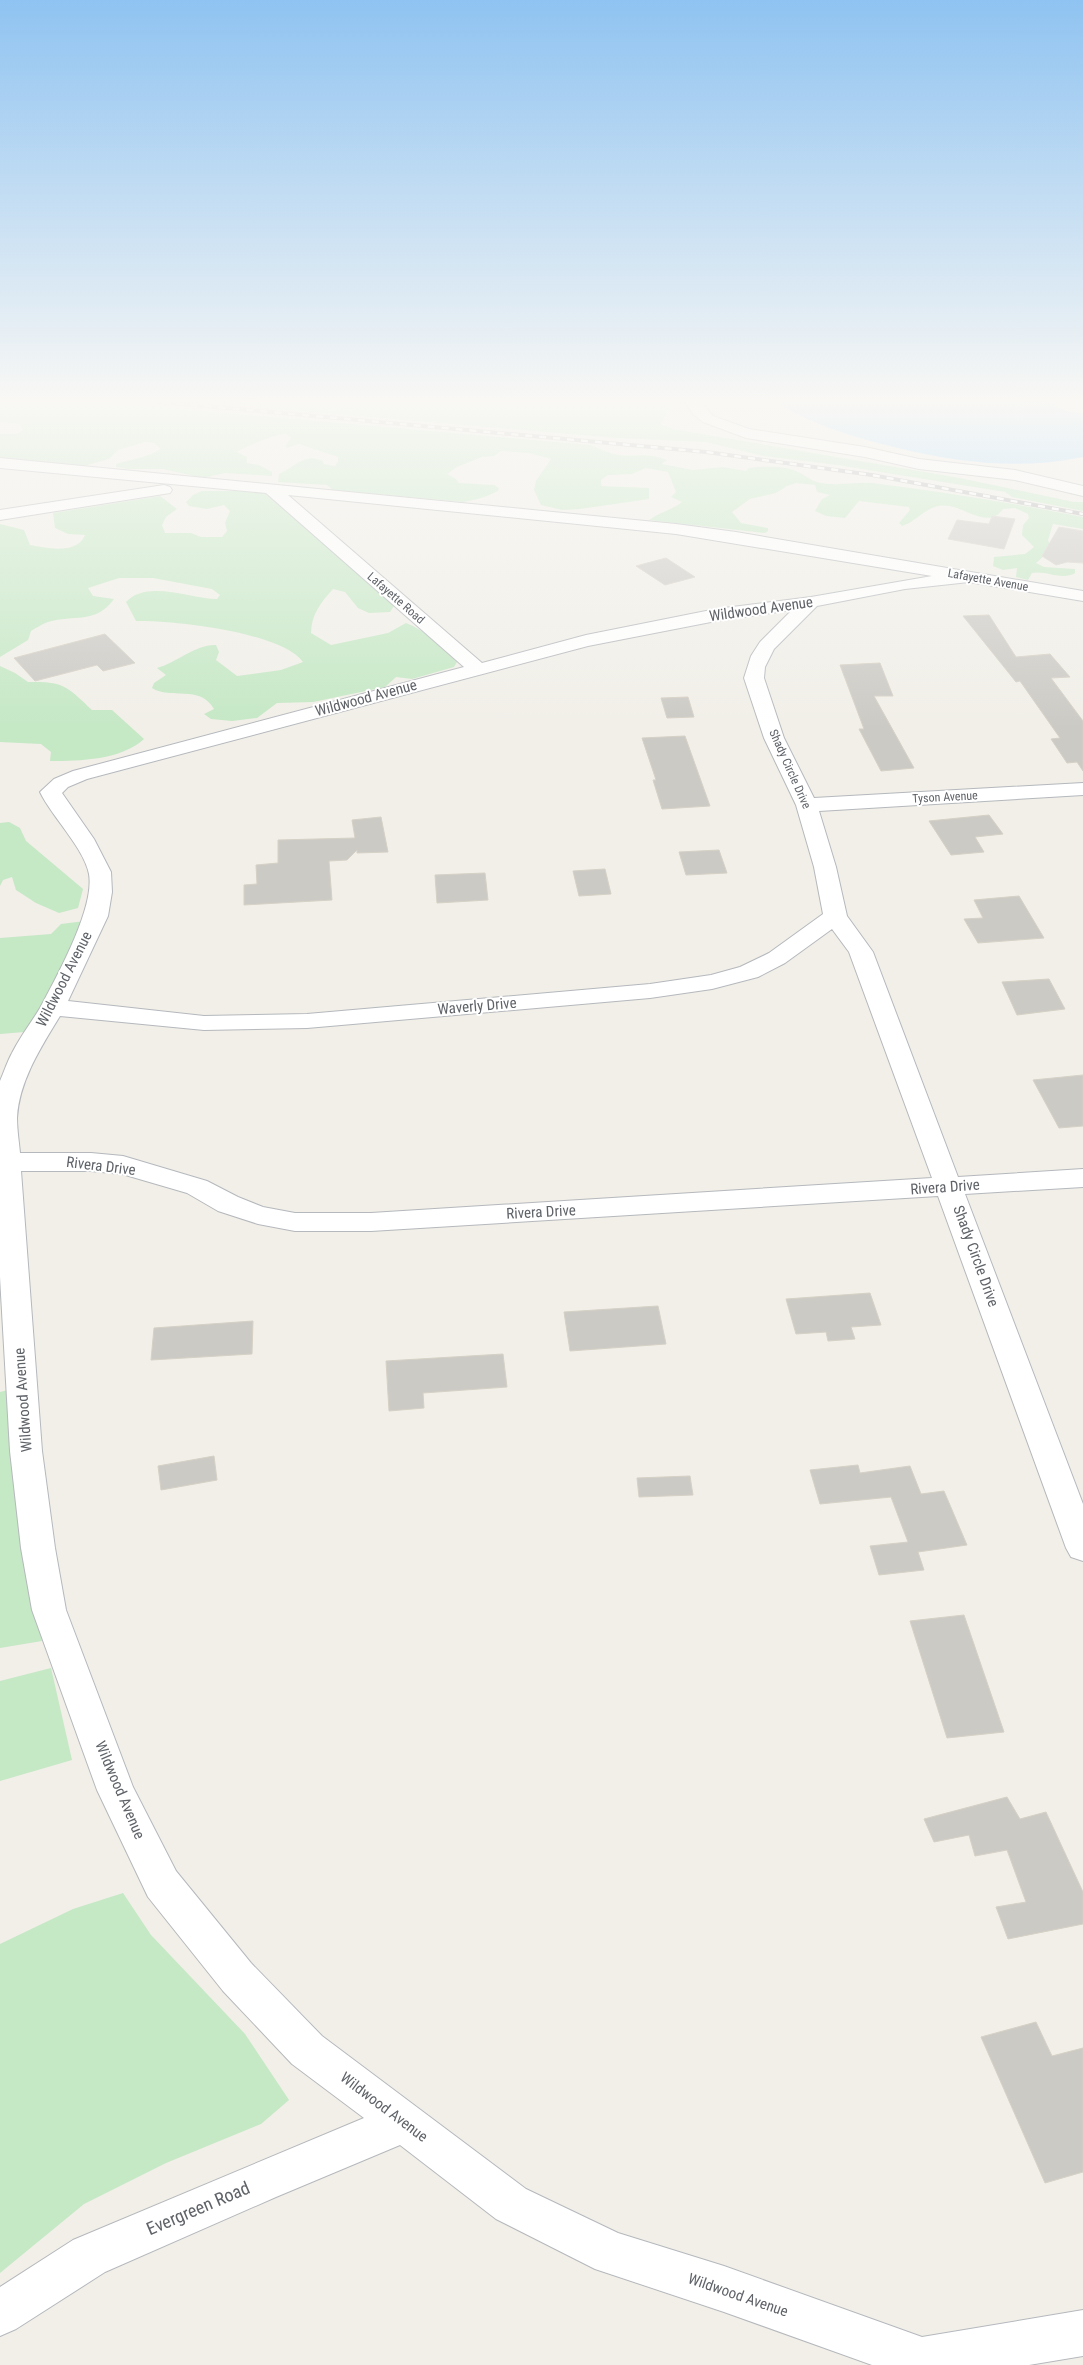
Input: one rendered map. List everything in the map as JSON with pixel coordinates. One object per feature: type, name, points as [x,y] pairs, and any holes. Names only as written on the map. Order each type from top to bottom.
[{"type":"street","points":[[0,515],[46,507]]},
{"type":"street","name":"Lafayette Road","points":[[292,507],[476,668]]},
{"type":"street","name":"Lafayette Avenue","points":[[468,507],[571,517],[693,532],[1083,596]]},
{"type":"street","name":"Wildwood Avenue","points":[[967,577],[905,584],[810,602],[716,615],[643,628],[476,668],[80,775],[62,783],[51,792],[56,803],[83,839],[100,872],[101,892],[96,916],[52,1008],[25,1052],[12,1086],[4,1118],[26,1451],[38,1548],[50,1610],[116,1790],[162,1884],[237,1977],[307,2050],[405,2122],[511,2204],[611,2253],[724,2289],[922,2360],[1083,2333]]},
{"type":"street","name":"Shady Circle Drive","points":[[810,602],[775,638],[759,659],[754,669],[754,678],[774,738],[807,804],[825,867],[835,916],[861,952],[1083,1548]]},
{"type":"street","name":"Tyson Avenue","points":[[807,804],[1083,790]]},
{"type":"street","name":"Waverly Drive","points":[[52,1008],[99,1009],[204,1022],[307,1021],[650,990],[712,982],[749,972],[777,958],[835,916]]},
{"type":"street","name":"Rivera Drive","points":[[8,1162],[83,1162],[123,1165],[197,1187],[228,1204],[258,1215],[295,1222],[380,1221],[1083,1178]]},
{"type":"street","name":"Evergreen Road","points":[[0,2313],[89,2256],[261,2181],[405,2122]]},
{"type":"green space","points":[[88,507],[175,507],[177,509],[166,517],[162,525],[165,533],[191,533],[201,537],[222,537],[227,531],[225,523],[230,511],[226,507],[284,507],[394,606],[390,612],[369,613],[358,608],[345,592],[333,589],[318,609],[311,626],[311,633],[331,645],[388,633],[406,623],[420,630],[439,645],[457,662],[454,667],[412,679],[396,677],[385,687],[313,702],[277,703],[257,718],[232,721],[211,719],[204,714],[214,709],[208,701],[201,697],[167,693],[152,688],[154,683],[166,675],[157,668],[209,645],[216,645],[219,652],[216,660],[237,676],[281,670],[303,662],[291,652],[273,643],[250,636],[199,626],[136,621],[126,602],[135,595],[157,591],[217,599],[220,595],[212,589],[153,578],[119,578],[88,588],[93,596],[114,599],[107,607],[92,616],[58,620],[41,625],[31,631],[28,640],[0,657],[0,524],[24,530],[30,545],[60,549],[75,545],[85,535],[68,534],[55,528],[53,513]]},
{"type":"green space","points":[[551,507],[591,507],[580,509],[562,510]]},
{"type":"green space","points":[[673,507],[738,507],[732,512],[741,523],[768,528],[768,531],[765,533],[649,520]]},
{"type":"green space","points":[[817,507],[854,507],[845,518],[826,516],[815,511]]},
{"type":"green space","points":[[909,507],[935,507],[902,526],[899,523],[910,510]]},
{"type":"green space","points":[[954,507],[1032,507],[1083,517],[1083,529],[1053,524],[1048,540],[1052,549],[1036,563],[1044,567],[1075,569],[1075,573],[1059,576],[1037,572],[1032,573],[1028,580],[1016,577],[1017,568],[1003,570],[993,566],[994,557],[1025,554],[1034,547],[1022,535],[1023,525],[1029,518],[1028,514],[1015,508],[1003,509],[998,515],[985,518]]},
{"type":"green space","points":[[1065,507],[1083,507],[1083,511]]},
{"type":"green space","points":[[0,666],[28,682],[57,684],[64,687],[92,710],[112,710],[144,739],[135,746],[112,755],[87,760],[62,761],[50,761],[51,752],[41,744],[0,742]]},
{"type":"green space","points":[[9,822],[20,828],[26,841],[83,889],[78,908],[59,913],[36,903],[16,890],[12,877],[3,880],[0,886],[0,823]]},
{"type":"green space","points":[[85,921],[47,1004],[24,1032],[0,1034],[0,938],[51,934],[61,924]]},
{"type":"green space","points":[[8,1390],[22,1549],[42,1641],[0,1648],[0,1392]]},
{"type":"green space","points":[[51,1668],[72,1760],[0,1781],[0,1681]]},
{"type":"green space","points":[[123,1893],[151,1935],[245,2034],[289,2100],[261,2124],[166,2163],[84,2204],[0,2273],[0,1944],[73,1909]]},
{"type":"building","points":[[992,516],[1015,519],[1004,549],[948,539],[957,520],[989,524]]},
{"type":"building","points":[[1059,527],[1083,531],[1083,563],[1067,562],[1056,565],[1042,556]]},
{"type":"building","points":[[666,558],[695,577],[665,585],[636,566]]},
{"type":"building","points":[[989,615],[1016,657],[1050,654],[1070,677],[1051,678],[1083,721],[1083,771],[1077,762],[1067,763],[1051,739],[1060,738],[1020,681],[1016,682],[963,616]]},
{"type":"building","points":[[105,634],[135,663],[103,671],[97,665],[35,681],[14,658]]},
{"type":"building","points":[[880,663],[893,696],[874,696],[914,768],[881,771],[859,729],[864,729],[840,665]]},
{"type":"building","points":[[688,697],[694,717],[667,718],[661,698]]},
{"type":"building","points":[[685,736],[710,806],[662,809],[653,780],[656,780],[642,738]]},
{"type":"building","points":[[989,815],[1003,834],[975,837],[984,852],[951,855],[929,821]]},
{"type":"building","points":[[381,817],[388,852],[357,853],[357,850],[347,860],[329,861],[332,900],[244,905],[244,885],[257,884],[256,865],[278,863],[278,840],[355,838],[352,820]]},
{"type":"building","points":[[719,850],[727,873],[686,875],[679,852]]},
{"type":"building","points":[[605,869],[611,894],[579,896],[573,871]]},
{"type":"building","points":[[485,873],[488,900],[437,903],[435,875]]},
{"type":"building","points":[[1019,896],[1044,938],[978,943],[964,919],[983,918],[974,900]]},
{"type":"building","points":[[1049,979],[1065,1009],[1017,1015],[1002,982]]},
{"type":"building","points":[[1083,1075],[1083,1126],[1059,1128],[1033,1080]]},
{"type":"building","points":[[870,1293],[881,1325],[851,1327],[855,1339],[828,1341],[826,1332],[796,1334],[786,1299]]},
{"type":"building","points":[[658,1306],[666,1344],[570,1351],[564,1312]]},
{"type":"building","points":[[253,1321],[252,1354],[151,1360],[154,1328]]},
{"type":"building","points":[[503,1354],[507,1387],[423,1393],[424,1408],[389,1411],[386,1361]]},
{"type":"building","points":[[214,1456],[217,1480],[161,1490],[158,1466]]},
{"type":"building","points":[[858,1465],[860,1473],[910,1466],[921,1494],[944,1491],[967,1545],[918,1552],[924,1570],[879,1575],[870,1546],[908,1542],[891,1497],[820,1504],[810,1470]]},
{"type":"building","points":[[690,1476],[693,1495],[639,1497],[637,1478]]},
{"type":"building","points":[[964,1615],[1004,1732],[947,1738],[910,1621]]},
{"type":"building","points":[[1007,1797],[1020,1819],[1046,1812],[1083,1892],[1083,1924],[1008,1939],[996,1907],[1026,1902],[1007,1850],[975,1856],[969,1835],[934,1842],[924,1819]]},
{"type":"building","points":[[1036,2022],[1052,2056],[1083,2048],[1083,2172],[1045,2183],[981,2037]]},
{"type":"railway","points":[[1047,507],[1083,514]]}]
